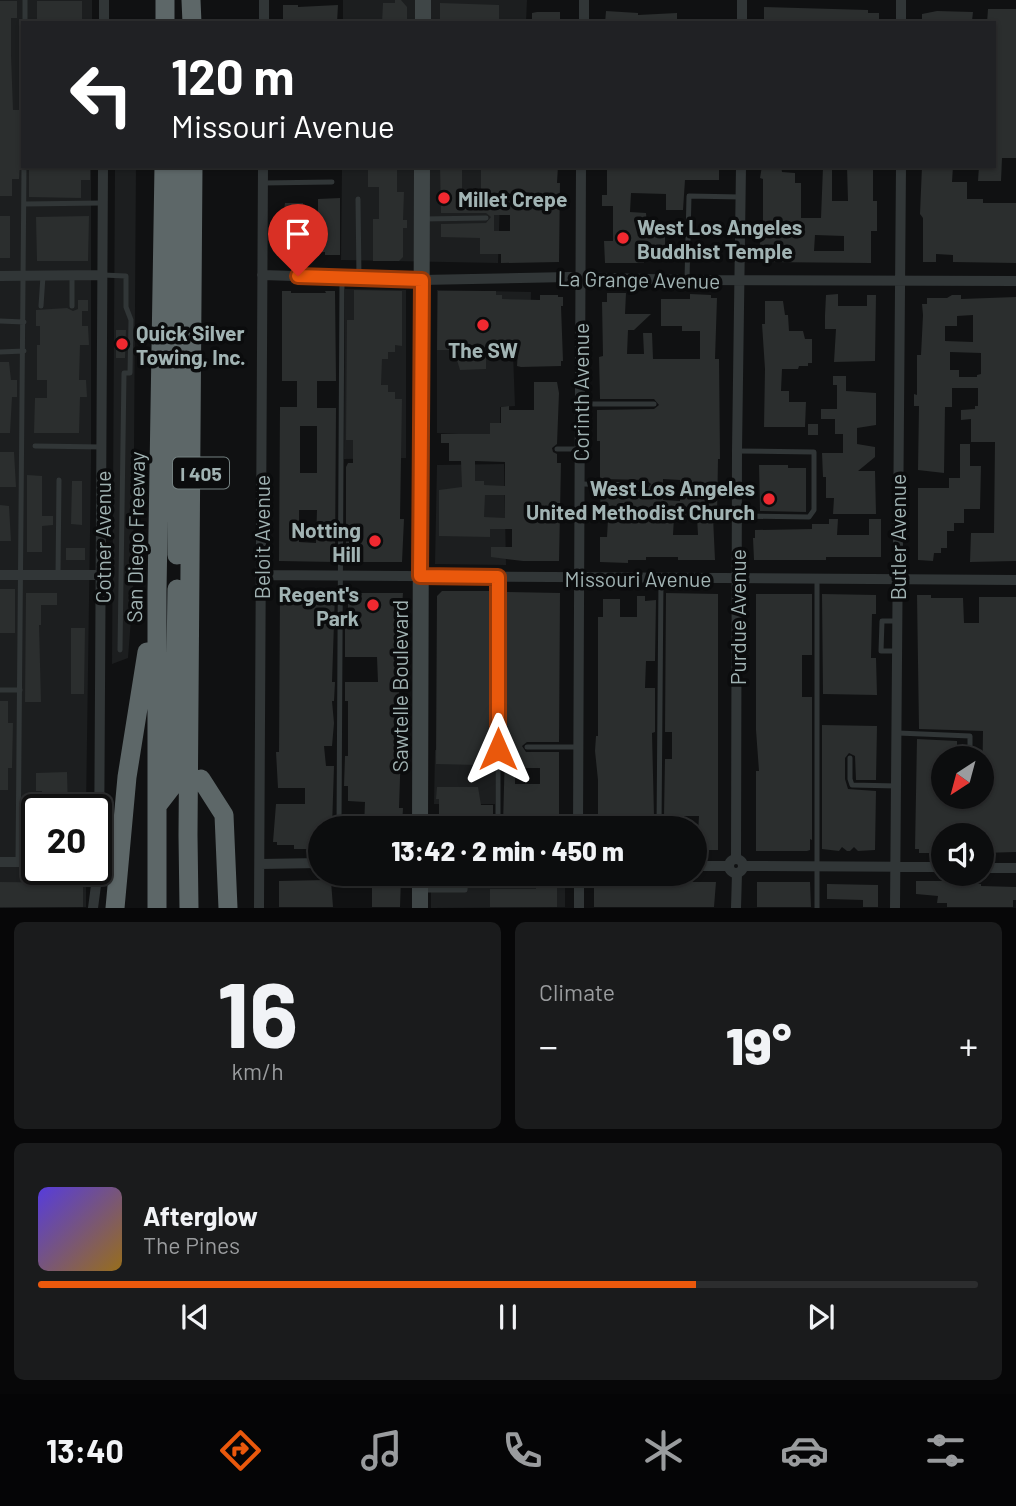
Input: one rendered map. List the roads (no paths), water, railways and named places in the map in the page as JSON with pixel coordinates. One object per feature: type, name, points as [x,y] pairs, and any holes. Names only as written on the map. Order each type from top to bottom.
[{"type":"highway","points":[[165,21],[166,0]]},
{"type":"highway","points":[[179,0],[179,21]]},
{"type":"highway","points":[[191,0],[192,21]]},
{"type":"highway","points":[[203,0],[203,21]]},
{"type":"highway","name":"San Diego Freeway","points":[[157,908],[157,592],[164,168]]},
{"type":"highway","points":[[157,806],[174,784],[179,168]]},
{"type":"highway","points":[[189,908],[193,168]]},
{"type":"highway","name":"I 405","points":[[198,908],[201,779],[202,168]]},
{"type":"highway","points":[[115,908],[127,777],[157,592]]},
{"type":"highway","points":[[201,779],[224,815],[228,908]]},
{"type":"street","points":[[104,0],[104,21]]},
{"type":"street","points":[[264,0],[264,21]]},
{"type":"street","points":[[423,0],[423,21]]},
{"type":"street","points":[[584,0],[584,21]]},
{"type":"street","points":[[742,0],[742,21]]},
{"type":"street","points":[[901,0],[901,21]]},
{"type":"street","name":"Cotner Avenue","points":[[98,794],[103,447],[103,168]]},
{"type":"street","name":"Beloit Avenue","points":[[260,908],[263,168]]},
{"type":"street","name":"Sawtelle Boulevard","points":[[420,816],[422,168]]},
{"type":"street","name":"Corinth Avenue","points":[[578,816],[581,168]]},
{"type":"street","name":"Purdue Avenue","points":[[736,908],[741,168]]},
{"type":"street","name":"Butler Avenue","points":[[895,908],[901,168]]},
{"type":"street","points":[[0,276],[103,275]]},
{"type":"street","name":"La Grange Avenue","points":[[262,275],[422,280],[581,278],[1016,281]]},
{"type":"street","points":[[0,575],[102,575]]},
{"type":"street","name":"Missouri Avenue","points":[[261,575],[1016,579]]},
{"type":"street","points":[[0,862],[18,862]]},
{"type":"street","points":[[260,864],[308,863]]},
{"type":"street","points":[[707,866],[931,867]]},
{"type":"street","points":[[994,868],[1016,868]]},
{"type":"street","name":"Cotner Avenue","points":[[93,908],[95,885]]},
{"type":"street","points":[[419,908],[420,886]]},
{"type":"street","points":[[579,886],[579,908]]},
{"type":"lane","points":[[25,0],[25,21]]},
{"type":"lane","points":[[18,862],[24,168]]},
{"type":"lane","points":[[263,183],[332,182]]},
{"type":"lane","points":[[687,280],[689,196],[741,197]]},
{"type":"lane","points":[[358,199],[359,278]]},
{"type":"lane","points":[[24,204],[103,203]]},
{"type":"lane","points":[[422,219],[486,218]]},
{"type":"lane","points":[[72,275],[72,306]]},
{"type":"lane","points":[[103,275],[126,276],[126,307],[131,320],[130,373],[124,373],[120,650]]},
{"type":"lane","points":[[41,306],[43,276]]},
{"type":"lane","points":[[339,816],[342,278]]},
{"type":"lane","points":[[0,321],[24,321]]},
{"type":"lane","points":[[0,352],[24,351]]},
{"type":"lane","points":[[580,404],[654,404]]},
{"type":"lane","points":[[35,446],[103,447]]},
{"type":"lane","points":[[557,449],[580,449]]},
{"type":"lane","points":[[737,450],[814,452],[814,510],[809,517],[737,516]]},
{"type":"lane","points":[[58,480],[58,575]]},
{"type":"lane","points":[[580,484],[646,485]]},
{"type":"lane","points":[[498,577],[498,816]]},
{"type":"lane","points":[[659,816],[661,578]]},
{"type":"lane","points":[[817,578],[817,908]]},
{"type":"lane","points":[[0,690],[20,690]]},
{"type":"lane","points":[[898,733],[970,736],[970,746]]},
{"type":"lane","points":[[527,747],[578,747]]},
{"type":"lane","points":[[850,758],[849,779],[852,785],[897,786]]},
{"type":"lane","points":[[420,890],[465,890],[465,886]]},
{"type":"place","name":"Millet Crepe","points":[[444,198]]},
{"type":"place","name":"West Los Angeles Buddhist Temple","points":[[623,238]]},
{"type":"place","name":"The SW","points":[[483,325]]},
{"type":"place","name":"Quick Silver Towing, Inc.","points":[[122,344]]},
{"type":"place","name":"West Los Angeles United Methodist Church","points":[[769,499]]},
{"type":"place","name":"Notting Hill","points":[[375,541]]},
{"type":"place","name":"Regent's Park","points":[[373,605]]}]
